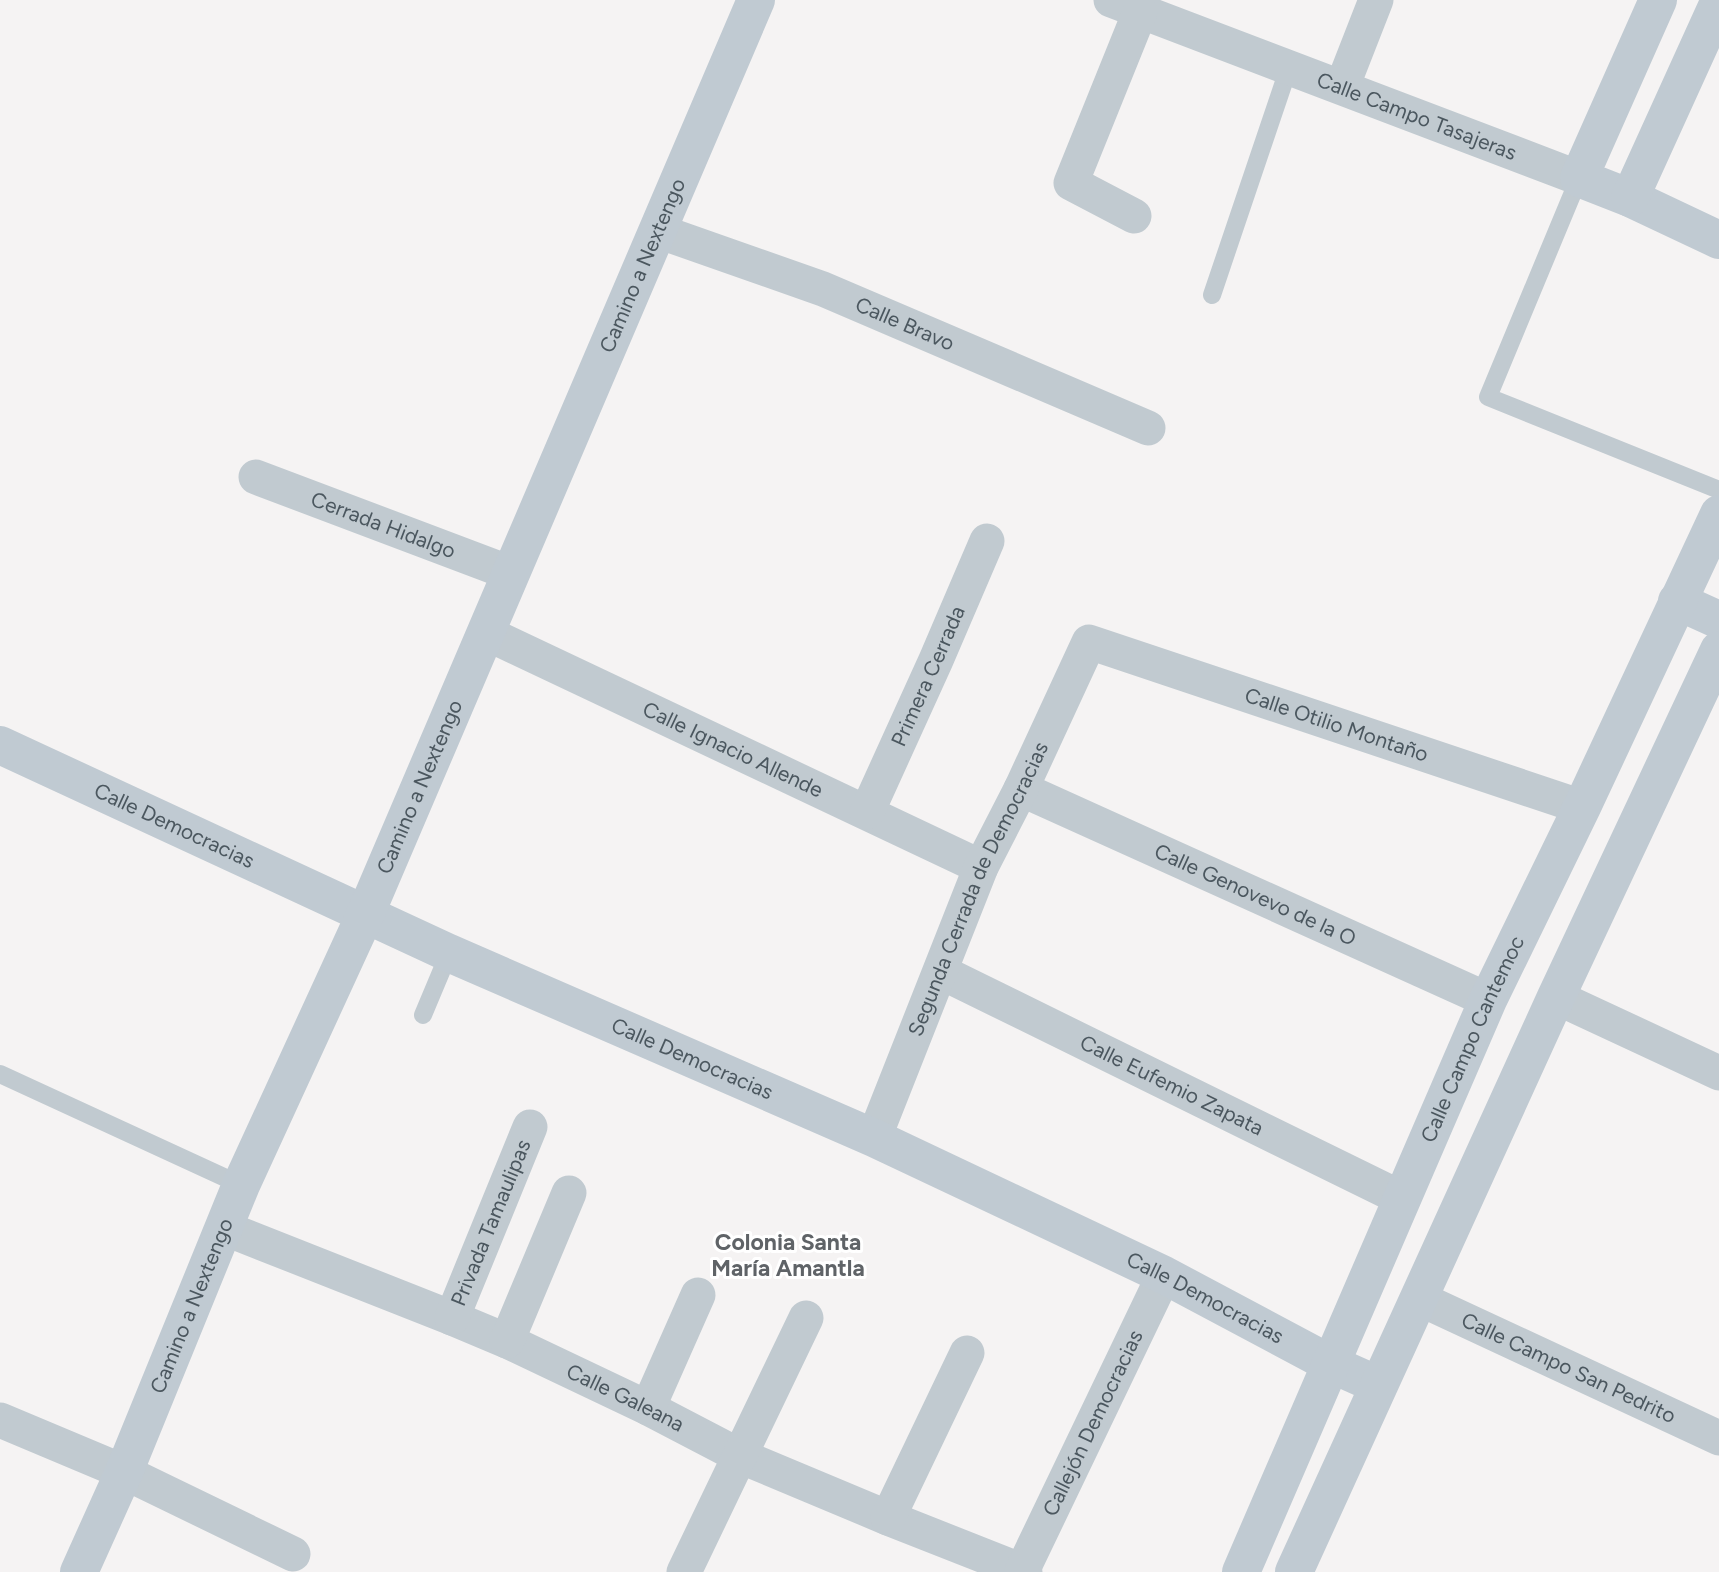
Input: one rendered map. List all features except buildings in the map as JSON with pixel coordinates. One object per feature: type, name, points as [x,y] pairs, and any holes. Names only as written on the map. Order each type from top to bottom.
[{"type":"street","name":"Camino a Nextengo","points":[[79,1572],[124,1472],[241,1185],[365,915],[756,0]]},
{"type":"street","points":[[1342,87],[1376,0]]},
{"type":"street","points":[[1579,178],[1658,0]]},
{"type":"street","points":[[1630,198],[1719,2]]},
{"type":"street","points":[[1126,6],[1071,183],[1134,216]]},
{"type":"street","name":"Calle Campo Tasajeras","points":[[1126,6],[1630,198],[1719,240]]},
{"type":"street","name":"Calle Bravo","points":[[657,231],[823,289],[1148,428]]},
{"type":"street","name":"Cerrada Hidalgo","points":[[256,477],[510,573]]},
{"type":"street","name":"Calle Campo Cantemoc","points":[[1241,1572],[1489,1000],[1719,514]]},
{"type":"street","name":"Primera Cerrada","points":[[867,812],[987,541]]},
{"type":"street","points":[[1677,601],[1719,620]]},
{"type":"street","name":"Calle Ignacio Allende","points":[[486,632],[981,867]]},
{"type":"street","name":"Segunda Cerrada de Democracias","points":[[874,1138],[981,867],[1021,789],[1089,642]]},
{"type":"street","name":"Calle Otilio Montaño","points":[[1089,642],[1582,807]]},
{"type":"street","points":[[1294,1572],[1556,997],[1714,674],[1651,657]]},
{"type":"street","name":"Calle Democracias","points":[[0,745],[449,953],[874,1138],[1164,1275],[1331,1364],[1378,1385]]},
{"type":"street","name":"Calle Genovevo de la O","points":[[1021,789],[1489,1000]]},
{"type":"street","name":"Calle Eufemio Zapata","points":[[941,972],[1403,1199]]},
{"type":"street","points":[[1556,997],[1719,1073]]},
{"type":"street","name":"Privada Tamaulipas","points":[[452,1318],[530,1127]]},
{"type":"street","points":[[507,1341],[569,1193]]},
{"type":"street","name":"Calle Galeana","points":[[224,1228],[507,1341],[648,1408],[740,1456],[1024,1571]]},
{"type":"street","name":"Callejón Democracias","points":[[1024,1571],[1164,1275]]},
{"type":"street","points":[[648,1408],[698,1295]]},
{"type":"street","name":"Calle Campo San Pedrito","points":[[1418,1298],[1719,1438]]},
{"type":"street","points":[[684,1572],[806,1318]]},
{"type":"street","points":[[888,1518],[967,1353]]},
{"type":"street","points":[[0,1420],[124,1472],[293,1553]]},
{"type":"lane","points":[[1212,295],[1289,67]]},
{"type":"lane","points":[[1579,178],[1488,397],[1719,490]]},
{"type":"lane","points":[[423,1015],[449,953]]},
{"type":"lane","points":[[0,1074],[241,1185]]},
{"type":"district","name":"Colonia Santa María Amantla","points":[[788,1255]]}]
